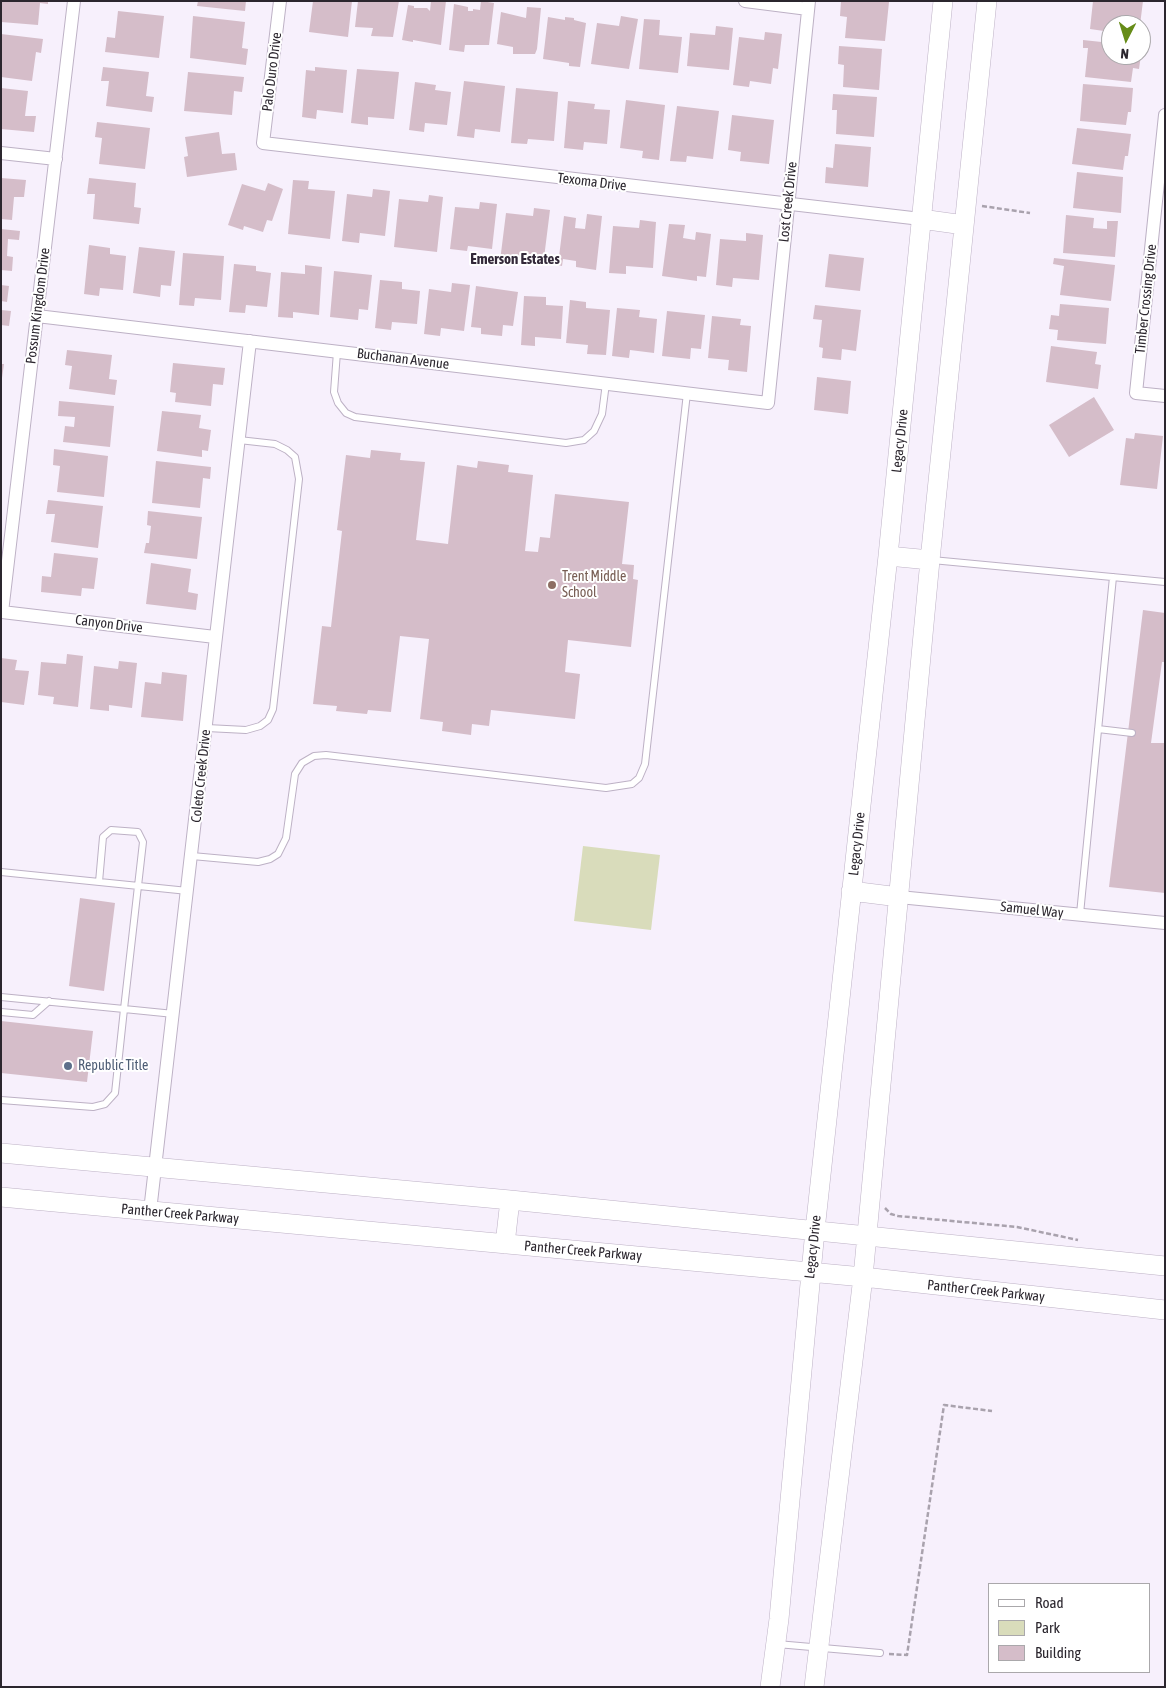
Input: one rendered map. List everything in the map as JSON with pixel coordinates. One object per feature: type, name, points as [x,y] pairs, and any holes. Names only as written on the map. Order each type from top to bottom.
[{"type":"main road","name":"Legacy Drive","points":[[770,1687],[776,1644],[810,1272],[888,556],[943,1]]},
{"type":"main road","points":[[814,1687],[863,1277],[930,560],[987,1]]},
{"type":"main road","points":[[921,219],[964,225]]},
{"type":"main road","points":[[888,556],[930,560]]},
{"type":"main road","points":[[851,891],[899,897]]},
{"type":"main road","points":[[1,1153],[510,1200],[1165,1266]]},
{"type":"main road","name":"Panther Creek Parkway","points":[[1,1197],[863,1277],[1165,1310]]},
{"type":"main road","points":[[505,1244],[510,1200]]},
{"type":"street","name":"Possum Kingdom Drive","points":[[2,612],[74,1]]},
{"type":"street","name":"Palo Duro Drive","points":[[263,143],[280,1]]},
{"type":"street","points":[[745,1],[808,5]]},
{"type":"street","name":"Lost Creek Drive","points":[[768,403],[808,5]]},
{"type":"street","name":"Timber Crossing Drive","points":[[1165,116],[1136,393],[1165,396]]},
{"type":"street","name":"Texoma Drive","points":[[263,143],[921,219]]},
{"type":"street","points":[[1,153],[56,159]]},
{"type":"street","name":"Buchanan Avenue","points":[[37,316],[768,403]]},
{"type":"street","name":"Coleto Creek Drive","points":[[150,1211],[250,341]]},
{"type":"street","name":"Canyon Drive","points":[[2,612],[215,637]]},
{"type":"street","name":"Samuel Way","points":[[899,897],[1165,923]]},
{"type":"lane","points":[[337,352],[334,392],[338,403],[350,415],[566,443],[584,440],[594,431],[602,414],[606,383]]},
{"type":"lane","points":[[192,856],[258,862],[270,859],[278,854],[286,838],[295,774],[302,763],[314,756],[326,755],[606,788],[632,784],[639,778],[645,764],[687,393]]},
{"type":"lane","points":[[207,728],[246,730],[260,726],[268,720],[273,709],[298,488],[298,468],[295,458],[287,450],[275,444],[239,440]]},
{"type":"lane","points":[[930,560],[1165,582]]},
{"type":"lane","points":[[1080,914],[1113,577]]},
{"type":"lane","points":[[1098,729],[1132,733]]},
{"type":"lane","points":[[1,1100],[93,1107],[105,1104],[115,1094],[143,842],[138,832],[111,830],[103,837],[99,882]]},
{"type":"lane","points":[[1,872],[188,891]]},
{"type":"lane","points":[[1,996],[174,1014]]},
{"type":"lane","points":[[1,1012],[33,1015],[49,1001]]},
{"type":"lane","points":[[776,1644],[880,1653]]},
{"type":"path","points":[[979,206],[1030,213]]},
{"type":"path","points":[[884,1207],[892,1214],[898,1216],[1017,1227],[1081,1240]]},
{"type":"path","points":[[880,1653],[907,1655],[944,1405],[992,1411]]},
{"type":"green space","points":[[583,846],[660,855],[651,930],[574,921]]},
{"type":"building","points":[[1,1],[48,1],[48,4],[40,3],[38,25],[1,22]]},
{"type":"building","points":[[198,1],[246,1],[245,11],[197,6]]},
{"type":"building","points":[[313,1],[352,1],[348,37],[309,32]]},
{"type":"building","points":[[358,1],[399,1],[393,37],[371,36],[373,28],[355,27]]},
{"type":"building","points":[[431,1],[446,1],[441,45],[402,40],[408,5],[414,6],[414,8],[427,8],[430,11]]},
{"type":"building","points":[[481,1],[494,3],[489,45],[465,45],[464,52],[449,50],[454,4],[468,7],[468,11],[473,11],[473,9],[480,10]]},
{"type":"building","points":[[841,1],[889,2],[885,41],[845,38],[847,17],[840,16]]},
{"type":"building","points":[[1093,1],[1143,1],[1141,15],[1101,15],[1101,31],[1090,29]]},
{"type":"building","points":[[527,7],[541,8],[537,49],[535,54],[513,54],[513,47],[497,44],[501,12],[526,18]]},
{"type":"building","points":[[118,11],[164,16],[159,58],[105,52],[107,37],[115,38]]},
{"type":"building","points":[[193,16],[245,22],[242,48],[248,49],[246,65],[190,58]]},
{"type":"building","points":[[621,16],[638,19],[629,69],[591,64],[597,23],[619,26]]},
{"type":"building","points":[[548,17],[565,20],[565,17],[574,18],[574,20],[586,23],[580,67],[569,66],[569,63],[543,59]]},
{"type":"building","points":[[644,19],[660,20],[659,35],[682,37],[678,73],[639,69]]},
{"type":"building","points":[[716,26],[733,28],[729,70],[687,66],[690,33],[715,35]]},
{"type":"building","points":[[765,32],[782,34],[778,69],[773,68],[771,84],[750,81],[749,87],[733,85],[739,37],[764,40]]},
{"type":"building","points":[[1,34],[43,39],[41,53],[36,52],[32,81],[1,77]]},
{"type":"building","points":[[1083,40],[1101,42],[1101,65],[1140,65],[1139,69],[1133,68],[1131,82],[1085,77],[1088,48],[1083,48]]},
{"type":"building","points":[[839,46],[882,49],[879,90],[843,87],[844,65],[838,64]]},
{"type":"building","points":[[103,67],[149,72],[146,96],[154,97],[152,112],[106,106],[109,81],[101,81]]},
{"type":"building","points":[[315,67],[347,70],[343,113],[317,110],[316,119],[302,117],[306,70],[315,71]]},
{"type":"building","points":[[357,69],[399,72],[394,119],[368,117],[368,125],[351,123]]},
{"type":"building","points":[[188,72],[244,77],[242,92],[234,91],[232,115],[184,111]]},
{"type":"building","points":[[464,81],[505,86],[500,132],[475,129],[474,138],[457,136]]},
{"type":"building","points":[[415,82],[436,85],[435,90],[451,92],[447,125],[425,123],[424,132],[409,130]]},
{"type":"building","points":[[1083,84],[1133,88],[1131,112],[1128,112],[1126,125],[1080,121]]},
{"type":"building","points":[[1,88],[28,91],[25,116],[36,116],[34,132],[1,129]]},
{"type":"building","points":[[516,88],[558,92],[554,141],[528,139],[527,144],[511,143]]},
{"type":"building","points":[[833,94],[877,97],[874,137],[836,134],[837,110],[832,110]]},
{"type":"building","points":[[626,100],[665,105],[659,160],[642,158],[643,151],[620,148]]},
{"type":"building","points":[[568,101],[595,104],[594,109],[610,110],[607,144],[584,142],[583,150],[564,148]]},
{"type":"building","points":[[677,106],[719,111],[713,159],[687,156],[686,162],[670,161]]},
{"type":"building","points":[[732,115],[774,120],[769,164],[740,161],[741,152],[728,150]]},
{"type":"building","points":[[97,122],[150,128],[145,169],[99,164],[102,138],[95,137]]},
{"type":"building","points":[[1077,128],[1131,134],[1128,156],[1125,156],[1123,170],[1072,164]]},
{"type":"building","points":[[219,132],[222,154],[235,153],[237,170],[187,177],[184,157],[188,156],[185,137]]},
{"type":"building","points":[[835,144],[871,147],[868,187],[825,183],[826,167],[833,168]]},
{"type":"building","points":[[1077,172],[1123,177],[1121,213],[1073,208]]},
{"type":"building","points":[[1,178],[26,180],[24,197],[14,197],[12,220],[1,219]]},
{"type":"building","points":[[89,178],[136,183],[134,207],[141,208],[139,224],[93,219],[95,194],[87,194]]},
{"type":"building","points":[[293,180],[309,181],[308,189],[335,191],[330,239],[288,234]]},
{"type":"building","points":[[268,183],[283,189],[272,221],[267,220],[263,232],[244,226],[243,230],[228,225],[242,184],[265,191]]},
{"type":"building","points":[[373,189],[390,191],[385,236],[360,233],[359,243],[342,241],[347,194],[372,197]]},
{"type":"building","points":[[429,195],[443,197],[437,252],[394,247],[399,199],[428,202]]},
{"type":"building","points":[[480,202],[497,204],[492,249],[468,246],[467,251],[450,249],[455,207],[479,209]]},
{"type":"building","points":[[534,208],[550,210],[543,266],[500,261],[506,213],[533,216]]},
{"type":"building","points":[[587,214],[602,216],[596,270],[576,267],[576,261],[563,259],[562,266],[558,265],[564,216],[576,218],[575,228],[585,229]]},
{"type":"building","points":[[1066,215],[1094,218],[1093,228],[1107,229],[1107,221],[1118,221],[1115,257],[1063,253]]},
{"type":"building","points":[[640,220],[656,222],[653,268],[626,266],[626,274],[609,273],[613,226],[639,228]]},
{"type":"building","points":[[669,224],[685,225],[683,238],[695,240],[696,232],[711,234],[706,277],[697,276],[697,281],[662,276]]},
{"type":"building","points":[[1,229],[20,231],[19,240],[8,239],[7,256],[13,257],[12,271],[1,270]]},
{"type":"building","points":[[746,233],[763,235],[759,280],[733,278],[732,287],[716,285],[720,239],[746,241]]},
{"type":"building","points":[[89,245],[110,248],[110,254],[126,256],[123,290],[100,288],[99,296],[84,294]]},
{"type":"building","points":[[139,247],[175,251],[171,286],[161,285],[160,297],[133,293]]},
{"type":"building","points":[[183,253],[224,256],[221,300],[195,298],[194,306],[179,305]]},
{"type":"building","points":[[829,254],[864,258],[860,291],[825,287]]},
{"type":"building","points":[[1054,258],[1115,265],[1111,301],[1060,295],[1064,266],[1053,264]]},
{"type":"building","points":[[234,264],[256,266],[256,271],[271,273],[267,307],[246,305],[245,313],[229,312]]},
{"type":"building","points":[[305,265],[322,267],[319,315],[293,312],[293,318],[278,317],[281,272],[305,274]]},
{"type":"building","points":[[334,271],[372,275],[368,310],[359,309],[358,320],[330,317]]},
{"type":"building","points":[[380,280],[402,282],[402,289],[420,291],[417,324],[392,322],[391,330],[375,328]]},
{"type":"building","points":[[452,283],[470,285],[464,331],[441,328],[440,336],[424,334],[429,289],[451,292]]},
{"type":"building","points":[[1,285],[9,286],[7,302],[1,301]]},
{"type":"building","points":[[476,286],[518,292],[513,326],[503,325],[502,336],[481,334],[481,328],[471,327]]},
{"type":"building","points":[[524,296],[546,297],[546,305],[563,306],[561,339],[535,337],[535,346],[521,345]]},
{"type":"building","points":[[570,300],[586,302],[586,308],[610,310],[606,355],[587,354],[588,345],[566,343]]},
{"type":"building","points":[[1060,304],[1109,308],[1106,344],[1057,340],[1058,330],[1049,329],[1051,315],[1059,316]]},
{"type":"building","points":[[815,305],[861,310],[856,351],[842,349],[841,360],[822,358],[823,348],[819,347],[822,320],[813,319]]},
{"type":"building","points":[[617,308],[640,310],[639,317],[657,319],[654,353],[630,350],[629,358],[612,356]]},
{"type":"building","points":[[1,310],[11,311],[9,326],[1,325]]},
{"type":"building","points":[[667,311],[705,315],[701,349],[691,348],[690,359],[662,356]]},
{"type":"building","points":[[712,316],[741,319],[740,325],[751,326],[747,372],[728,370],[729,360],[708,358]]},
{"type":"building","points":[[1051,346],[1097,352],[1095,364],[1101,365],[1098,389],[1046,382]]},
{"type":"building","points":[[67,350],[112,355],[109,379],[117,380],[115,395],[69,389],[72,366],[65,365]]},
{"type":"building","points":[[173,363],[225,368],[223,385],[213,384],[211,406],[175,402],[176,393],[170,392]]},
{"type":"building","points":[[1,364],[4,364],[2,378],[1,377]]},
{"type":"building","points":[[817,377],[851,381],[848,414],[814,410]]},
{"type":"building","points":[[1094,397],[1114,430],[1069,457],[1049,425]]},
{"type":"building","points":[[59,401],[114,406],[110,447],[63,442],[65,426],[74,427],[75,417],[58,416]]},
{"type":"building","points":[[162,411],[201,415],[199,428],[211,430],[208,451],[202,450],[202,457],[157,451]]},
{"type":"building","points":[[1135,433],[1163,436],[1157,489],[1120,485],[1126,438],[1134,439]]},
{"type":"building","points":[[54,449],[108,456],[104,497],[57,492],[60,466],[53,465]]},
{"type":"building","points":[[371,450],[401,453],[400,460],[425,462],[416,540],[448,544],[457,465],[477,468],[478,461],[509,465],[508,472],[533,475],[525,551],[538,552],[540,537],[550,538],[555,494],[629,502],[622,564],[634,565],[633,579],[638,580],[631,647],[568,640],[565,672],[580,674],[575,719],[491,710],[489,726],[472,724],[471,735],[442,731],[443,722],[420,719],[429,639],[400,636],[391,712],[368,710],[367,714],[336,711],[337,706],[313,704],[322,626],[331,627],[342,531],[337,530],[346,455],[370,458]]},
{"type":"building","points":[[156,461],[211,467],[210,479],[203,478],[200,508],[152,503]]},
{"type":"building","points":[[48,500],[103,506],[98,548],[51,542],[55,514],[46,514]]},
{"type":"building","points":[[148,511],[202,517],[197,559],[144,553],[146,543],[149,543],[151,526],[147,525]]},
{"type":"building","points":[[54,553],[98,558],[94,589],[82,588],[81,596],[41,592],[42,576],[51,577]]},
{"type":"building","points":[[151,563],[191,569],[188,592],[198,594],[196,610],[146,604]]},
{"type":"building","points":[[1143,610],[1165,613],[1165,662],[1162,662],[1151,743],[1165,743],[1165,893],[1109,887]]},
{"type":"building","points":[[67,654],[83,656],[78,707],[53,704],[54,697],[38,695],[41,662],[66,664]]},
{"type":"building","points":[[1,658],[17,660],[15,670],[29,671],[24,705],[1,702]]},
{"type":"building","points":[[119,661],[137,663],[132,708],[109,705],[109,711],[90,709],[94,666],[118,669]]},
{"type":"building","points":[[162,672],[187,675],[183,721],[141,717],[145,682],[161,684]]},
{"type":"building","points":[[80,898],[115,903],[104,991],[69,986]]},
{"type":"building","points":[[1,1021],[93,1031],[87,1082],[1,1073]]},
{"type":"place","name":"Trent Middle School","points":[[552,585]]},
{"type":"place","name":"Republic Title","points":[[68,1066]]},
{"type":"district","name":"Emerson Estates","points":[[515,259]]}]
